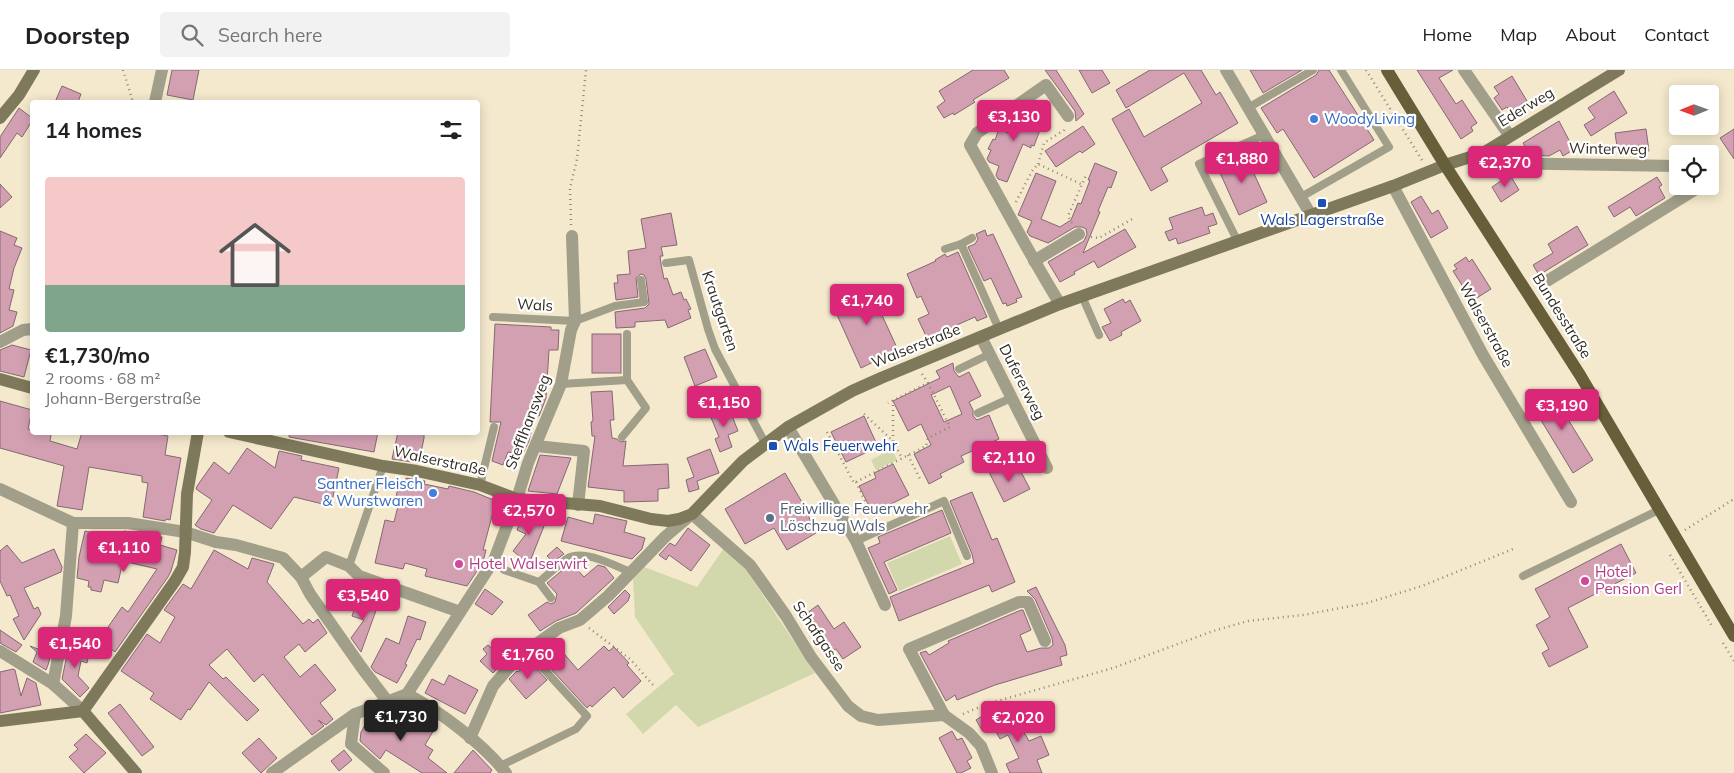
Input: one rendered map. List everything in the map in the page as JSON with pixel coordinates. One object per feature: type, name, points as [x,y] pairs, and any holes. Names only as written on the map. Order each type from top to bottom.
[{"type":"main road","name":"Bundesstraße","points":[[1388,70],[1580,376],[1734,636]]},
{"type":"street","points":[[0,118],[19,95],[34,70]]},
{"type":"street","points":[[155,100],[162,70]]},
{"type":"street","points":[[1226,70],[1311,215]]},
{"type":"street","points":[[1464,70],[1509,135]]},
{"type":"street","name":"Ederweg","points":[[1446,164],[1483,153],[1509,135],[1619,70]]},
{"type":"street","points":[[1060,304],[970,145],[977,133],[1046,85],[1068,116]]},
{"type":"street","name":"Winterweg","points":[[1483,153],[1491,163],[1669,166]]},
{"type":"street","name":"Walserstraße","points":[[243,435],[480,485],[518,499],[600,506],[668,521],[680,520],[692,514],[723,480],[788,427],[881,378],[1060,304],[1393,186],[1446,164]]},
{"type":"street","name":"Walserstraße","points":[[1393,186],[1483,355],[1571,502]]},
{"type":"street","points":[[1547,281],[1686,195]]},
{"type":"street","points":[[1034,261],[1079,234]]},
{"type":"street","name":"Stefflhansweg","points":[[408,694],[494,560],[518,499],[528,463],[561,384],[571,330],[575,321],[572,236]]},
{"type":"street","points":[[0,342],[23,330],[30,329]]},
{"type":"street","name":"Dufererweg","points":[[981,337],[1047,468]]},
{"type":"street","points":[[0,379],[30,387]]},
{"type":"street","points":[[788,427],[856,542],[885,605]]},
{"type":"street","points":[[0,721],[83,711],[175,581],[183,567],[187,494],[197,435]]},
{"type":"street","points":[[536,446],[584,451],[578,505]]},
{"type":"street","points":[[0,489],[74,523],[128,524],[186,532],[216,542],[283,558],[301,577],[310,594],[388,702]]},
{"type":"street","points":[[470,738],[493,686],[517,658],[559,628],[580,620],[632,573],[666,536],[692,514]]},
{"type":"street","name":"Schafgasse","points":[[692,514],[750,565],[786,616],[811,656],[848,706],[861,716],[878,720],[947,717]]},
{"type":"street","points":[[53,684],[66,616],[74,523]]},
{"type":"street","points":[[301,577],[326,557],[349,566],[359,576],[460,612]]},
{"type":"street","points":[[992,773],[981,746],[969,733],[947,717],[909,650],[1019,602],[1028,602],[1045,641]]},
{"type":"street","points":[[0,651],[53,684],[83,711],[136,773]]},
{"type":"street","points":[[272,773],[356,714],[408,694],[470,738],[494,758],[503,769]]},
{"type":"street","points":[[356,714],[351,744],[384,773]]},
{"type":"lane","points":[[1248,108],[1313,70]]},
{"type":"lane","points":[[1301,197],[1389,147],[1341,70]]},
{"type":"lane","points":[[1237,240],[1199,164],[1264,134]]},
{"type":"lane","points":[[946,249],[972,238]]},
{"type":"lane","points":[[961,244],[999,329]]},
{"type":"lane","name":"Krautgarten","points":[[666,263],[689,260],[715,349],[765,444]]},
{"type":"lane","points":[[575,321],[615,306],[644,302],[641,280]]},
{"type":"lane","points":[[1082,296],[1099,335]]},
{"type":"lane","name":"Wals","points":[[493,317],[575,321]]},
{"type":"lane","points":[[622,438],[646,408],[627,380],[627,334]]},
{"type":"lane","points":[[959,369],[990,354]]},
{"type":"lane","points":[[561,384],[627,380]]},
{"type":"lane","points":[[978,413],[1011,398]]},
{"type":"lane","points":[[480,485],[494,427]]},
{"type":"lane","points":[[1008,469],[1039,454]]},
{"type":"lane","points":[[349,566],[383,466]]},
{"type":"lane","points":[[856,542],[944,501],[967,556]]},
{"type":"lane","points":[[1523,576],[1659,510]]},
{"type":"lane","points":[[539,582],[570,557],[594,558],[632,573]]},
{"type":"lane","points":[[494,560],[504,570],[539,582],[551,598]]},
{"type":"lane","points":[[503,769],[576,729],[587,716],[527,651]]},
{"type":"path","points":[[123,70],[132,100]]},
{"type":"path","points":[[572,236],[570,188],[577,159],[586,70]]},
{"type":"path","points":[[1366,70],[1429,171]]},
{"type":"path","points":[[1010,215],[1032,171],[1038,164],[1044,142],[1064,130],[1068,116]]},
{"type":"path","points":[[1038,164],[1081,184]]},
{"type":"path","points":[[1087,173],[1068,216],[1079,234],[1099,238],[1134,218]]},
{"type":"path","points":[[856,482],[926,446],[928,438],[950,427],[928,383],[888,403]]},
{"type":"path","points":[[893,400],[893,441]]},
{"type":"path","points":[[864,414],[893,441],[902,458]]},
{"type":"path","points":[[827,432],[867,505]]},
{"type":"path","points":[[908,455],[920,479]]},
{"type":"path","points":[[1674,537],[1734,499]]},
{"type":"path","points":[[947,717],[1083,678],[1214,631],[1248,621],[1304,615],[1376,600],[1422,586],[1512,549]]},
{"type":"path","points":[[1667,550],[1716,632]]},
{"type":"path","points":[[580,620],[596,635],[630,659],[654,685]]},
{"type":"path","points":[[1721,640],[1734,661]]},
{"type":"green space","points":[[892,449],[897,460],[876,470],[871,460]]},
{"type":"green space","points":[[950,536],[962,564],[899,591],[887,563]]},
{"type":"green space","points":[[724,548],[742,564],[815,673],[698,727],[676,705],[643,734],[626,714],[674,674],[635,617],[633,579],[644,567],[697,587]]},
{"type":"building","points":[[172,70],[199,70],[193,100],[167,95]]},
{"type":"building","points":[[973,70],[1004,70],[1009,78],[973,100],[975,102],[954,115],[953,113],[944,118],[937,107],[945,101],[939,91]]},
{"type":"building","points":[[1045,70],[1056,70],[1084,114],[1076,121],[1075,111]]},
{"type":"building","points":[[1079,70],[1102,70],[1110,83],[1092,93]]},
{"type":"building","points":[[1150,70],[1201,70],[1216,95],[1220,92],[1238,123],[1161,168],[1168,181],[1151,191],[1112,119],[1129,109],[1144,137],[1202,103],[1184,73],[1126,108],[1116,90]]},
{"type":"building","points":[[1250,70],[1302,70],[1263,93]]},
{"type":"building","name":"WoodyLiving","points":[[1319,70],[1329,70],[1374,140],[1314,178],[1283,129],[1277,133],[1261,108],[1316,75]]},
{"type":"building","points":[[1417,70],[1453,70],[1439,78],[1456,104],[1462,100],[1477,123],[1471,127],[1473,131],[1461,139]]},
{"type":"building","points":[[1512,76],[1527,101],[1520,105],[1523,110],[1513,116],[1507,107],[1502,110],[1494,98],[1499,94],[1494,87]]},
{"type":"building","points":[[62,86],[81,94],[79,100],[56,100]]},
{"type":"building","points":[[1614,91],[1627,113],[1591,136],[1584,125],[1595,118],[1588,108]]},
{"type":"building","points":[[19,108],[30,116],[30,124],[22,137],[17,133],[0,158],[0,137]]},
{"type":"building","points":[[1027,108],[1043,115],[1042,118],[1044,119],[1034,146],[1031,145],[1031,148],[1023,144],[1007,182],[998,179],[996,175],[999,166],[989,162],[987,159],[991,150],[988,149],[993,139],[995,140],[999,129],[1008,133],[1014,118],[1016,119],[1018,114]]},
{"type":"building","points":[[1559,121],[1573,150],[1563,156],[1560,150],[1549,156],[1530,155],[1523,143]]},
{"type":"building","points":[[1083,126],[1095,144],[1082,153],[1080,151],[1056,167],[1045,151]]},
{"type":"building","points":[[1646,129],[1649,151],[1618,153],[1615,133]]},
{"type":"building","points":[[1734,129],[1734,159],[1720,138]]},
{"type":"building","points":[[1244,152],[1267,202],[1239,215],[1217,166]]},
{"type":"building","points":[[1095,163],[1117,172],[1111,188],[1108,187],[1083,253],[1125,229],[1136,247],[1098,268],[1094,261],[1060,282],[1048,262],[1084,241],[1087,234],[1086,229],[1075,227],[1048,243],[1030,236],[1027,232],[1032,221],[1018,215],[1036,173],[1056,181],[1041,219],[1060,227],[1071,220],[1078,203],[1081,204]]},
{"type":"building","points":[[1510,175],[1519,190],[1501,202],[1492,187]]},
{"type":"building","points":[[1657,177],[1662,185],[1659,187],[1665,198],[1636,216],[1630,207],[1614,217],[1608,207]]},
{"type":"building","points":[[0,184],[12,197],[0,208]]},
{"type":"building","points":[[1421,196],[1432,214],[1438,210],[1448,228],[1431,238],[1411,202]]},
{"type":"building","points":[[1202,207],[1205,216],[1213,213],[1217,224],[1208,227],[1210,233],[1178,244],[1176,238],[1169,241],[1165,232],[1173,229],[1169,218]]},
{"type":"building","points":[[671,213],[677,245],[661,247],[663,256],[660,256],[661,264],[664,279],[667,278],[673,295],[681,292],[684,300],[686,299],[691,309],[688,310],[691,318],[668,328],[665,320],[635,322],[635,327],[616,328],[615,312],[645,308],[649,304],[644,275],[641,274],[636,278],[638,297],[616,300],[614,283],[618,283],[617,275],[630,274],[628,251],[646,248],[641,219]]},
{"type":"building","points":[[1577,226],[1588,245],[1539,275],[1533,265],[1553,253],[1548,244]]},
{"type":"building","points":[[985,230],[987,236],[993,234],[1022,297],[1016,299],[1017,302],[1007,306],[1006,303],[1003,304],[991,278],[984,281],[968,247],[975,244],[978,239],[976,234]]},
{"type":"building","points":[[0,231],[17,238],[14,245],[22,248],[14,268],[9,289],[14,290],[9,310],[17,312],[13,326],[0,333]]},
{"type":"building","points":[[958,252],[987,317],[977,321],[975,317],[927,338],[918,319],[929,314],[921,296],[917,298],[907,274],[936,261],[945,254],[947,257]]},
{"type":"building","points":[[1466,257],[1469,262],[1472,259],[1491,289],[1472,301],[1453,271],[1457,269],[1454,265]]},
{"type":"building","points":[[880,285],[890,309],[881,313],[898,350],[861,368],[833,306]]},
{"type":"building","points":[[1123,299],[1125,303],[1130,300],[1141,321],[1121,332],[1122,335],[1110,341],[1102,327],[1111,323],[1104,309]]},
{"type":"building","points":[[495,324],[551,327],[551,330],[559,330],[558,350],[549,350],[546,398],[539,416],[535,415],[529,441],[522,455],[508,452],[503,465],[492,461],[501,422],[490,422]]},
{"type":"building","points":[[592,334],[621,334],[621,373],[592,373]]},
{"type":"building","points":[[12,345],[30,350],[24,377],[0,371],[0,350]]},
{"type":"building","points":[[705,349],[717,377],[695,386],[684,357]]},
{"type":"building","points":[[953,363],[954,371],[959,377],[969,372],[981,396],[969,402],[973,410],[973,416],[977,420],[989,415],[999,439],[961,456],[964,462],[940,474],[942,477],[929,484],[914,454],[931,445],[921,424],[908,431],[893,401],[940,378],[936,371]],"holes":[[[950,386],[962,414],[944,422],[931,395]]]},
{"type":"building","points":[[1550,390],[1593,460],[1573,473],[1530,402]]},
{"type":"building","points":[[612,391],[614,420],[610,420],[612,438],[621,442],[626,441],[623,466],[668,464],[669,488],[658,489],[658,501],[624,502],[624,491],[588,487],[595,436],[592,436],[591,392]]},
{"type":"building","points":[[0,401],[30,409],[28,429],[30,430],[30,435],[51,435],[50,441],[77,449],[81,435],[168,436],[165,455],[181,458],[170,520],[166,519],[165,521],[143,517],[148,483],[142,482],[142,476],[89,467],[82,510],[57,506],[64,466],[0,448]]},
{"type":"building","points":[[729,408],[738,431],[728,435],[732,447],[720,452],[715,439],[719,437],[710,415]]},
{"type":"building","points":[[864,416],[878,447],[846,462],[831,432]]},
{"type":"building","points":[[289,435],[377,435],[374,452],[289,437]]},
{"type":"building","points":[[397,435],[424,435],[419,463],[392,459]]},
{"type":"building","points":[[247,448],[275,468],[279,451],[302,456],[301,460],[339,468],[331,506],[294,497],[271,529],[233,505],[214,533],[195,525],[212,500],[196,489],[197,486],[214,462],[229,474]]},
{"type":"building","points":[[710,449],[719,473],[697,481],[699,489],[689,492],[686,480],[694,477],[687,458]]},
{"type":"building","points":[[540,455],[571,458],[557,494],[528,491]]},
{"type":"building","points":[[893,464],[909,495],[885,507],[887,510],[874,516],[859,486],[876,478],[874,473]]},
{"type":"building","points":[[1003,465],[1003,471],[1008,476],[1020,470],[1030,489],[1004,502],[989,472]]},
{"type":"building","name":"Freiwillige Feuerwehr Löschzug Wals","points":[[785,473],[803,504],[816,533],[787,550],[774,528],[745,544],[725,509]]},
{"type":"building","points":[[406,478],[425,481],[424,484],[448,489],[449,486],[474,492],[496,501],[483,550],[486,550],[483,562],[467,586],[425,576],[427,569],[405,563],[403,569],[375,563],[385,520],[394,522],[399,502],[395,501],[398,488],[403,490]]},
{"type":"building","points":[[972,492],[992,540],[997,538],[1015,582],[992,592],[989,585],[899,621],[890,597],[974,563],[950,501]]},
{"type":"building","points":[[942,510],[951,533],[884,562],[897,590],[889,594],[868,548],[880,543],[878,537]]},
{"type":"building","points":[[524,512],[546,521],[529,564],[513,551],[526,534],[517,530]]},
{"type":"building","points":[[595,514],[627,521],[624,532],[645,538],[642,549],[632,559],[561,541],[568,517],[593,524]]},
{"type":"building","points":[[688,528],[710,545],[691,571],[669,555],[666,560],[659,555],[670,543],[675,546]]},
{"type":"building","points":[[85,531],[122,539],[124,531],[162,537],[160,545],[177,550],[168,577],[115,652],[99,640],[122,607],[128,612],[157,569],[123,561],[118,583],[104,580],[101,592],[91,590],[91,587],[88,587],[89,581],[77,578],[79,557]]},
{"type":"building","name":"Hotel Pension Gerl","points":[[1621,544],[1636,573],[1568,608],[1588,647],[1549,667],[1542,653],[1549,649],[1536,625],[1550,617],[1535,589]]},
{"type":"building","points":[[7,545],[22,563],[54,549],[62,567],[61,572],[24,588],[34,609],[38,607],[41,614],[24,640],[13,619],[19,616],[10,595],[7,596],[0,581],[0,551]]},
{"type":"building","points":[[557,547],[564,554],[553,562],[547,556]]},
{"type":"building","points":[[214,550],[248,569],[252,558],[274,564],[267,582],[303,624],[309,619],[313,623],[318,619],[327,633],[305,652],[299,644],[284,657],[300,677],[315,664],[336,690],[320,703],[333,719],[326,725],[318,720],[324,726],[312,735],[263,674],[254,682],[227,649],[209,665],[223,679],[226,677],[259,710],[247,721],[209,682],[181,720],[150,699],[154,693],[121,671],[147,634],[160,643],[175,617],[164,610],[183,584],[191,589]]},
{"type":"building","points":[[571,563],[584,577],[598,565],[605,567],[614,578],[576,613],[556,621],[540,631],[528,615],[547,602],[551,604],[555,602],[557,594],[547,583]]},
{"type":"building","points":[[1036,587],[1065,645],[1067,655],[1060,657],[1062,665],[995,685],[957,700],[955,695],[946,701],[920,653],[926,651],[929,655],[949,643],[948,641],[1021,610],[1023,610],[1031,630],[1020,635],[1027,652],[1049,648],[1053,645],[1052,638],[1035,599],[1027,591]]},
{"type":"building","points":[[485,589],[503,602],[492,615],[475,604]]},
{"type":"building","points":[[625,590],[630,595],[628,601],[614,614],[608,607]]},
{"type":"building","points":[[358,598],[378,605],[361,652],[351,638],[364,620],[352,616]]},
{"type":"building","points":[[818,605],[834,629],[844,622],[861,647],[843,659],[836,649],[833,651],[822,633],[818,636],[803,616]]},
{"type":"building","points":[[408,616],[426,622],[420,640],[417,639],[405,664],[407,665],[397,683],[375,672],[371,667],[386,638],[399,644]]},
{"type":"building","points":[[0,630],[22,645],[16,652],[0,643]]},
{"type":"building","points":[[554,642],[578,670],[604,646],[609,651],[614,647],[629,663],[627,665],[641,681],[623,698],[614,687],[592,707],[590,705],[587,708],[537,654]]},
{"type":"building","points":[[69,645],[90,649],[87,663],[81,661],[78,676],[89,688],[80,697],[62,679]]},
{"type":"building","points":[[488,645],[505,660],[493,673],[480,661],[487,654],[483,649]]},
{"type":"building","points":[[30,646],[51,654],[46,670],[33,662],[37,652]]},
{"type":"building","points":[[530,662],[547,680],[526,699],[509,679]]},
{"type":"building","points":[[15,670],[21,696],[27,678],[36,683],[41,705],[0,713],[0,672]]},
{"type":"building","points":[[449,675],[478,690],[465,714],[425,693],[432,679],[444,685]]},
{"type":"building","points":[[120,704],[154,747],[142,756],[108,713]]},
{"type":"building","points":[[1011,710],[1029,741],[1041,736],[1049,755],[1037,760],[1042,773],[1010,773],[1006,764],[1019,758],[1008,735],[1000,739],[992,724],[982,730],[976,720],[987,713],[991,722]]},
{"type":"building","points":[[411,713],[435,728],[425,745],[433,750],[428,758],[447,773],[422,773],[386,750],[380,759],[360,741],[361,732],[370,717],[377,714],[400,729]]},
{"type":"building","points":[[952,731],[957,740],[962,738],[972,758],[967,761],[971,768],[961,773],[957,773],[939,738]]},
{"type":"building","points":[[86,734],[106,753],[84,773],[69,757],[78,749],[74,745]]},
{"type":"building","points":[[259,738],[277,758],[261,773],[242,753]]},
{"type":"building","points":[[344,750],[352,760],[339,771],[331,761]]},
{"type":"building","points":[[473,750],[492,770],[490,773],[454,773]]},
{"type":"place","name":"WoodyLiving","points":[[1314,119]]},
{"type":"place","name":"Wals Lagerstraße","points":[[1322,203]]},
{"type":"place","name":"Wals Feuerwehr","points":[[773,446]]},
{"type":"place","name":"Santner Fleisch & Wurstwaren","points":[[433,493]]},
{"type":"place","name":"Freiwillige Feuerwehr Löschzug Wals","points":[[770,518]]},
{"type":"place","name":"Hotel Walserwirt","points":[[459,564]]},
{"type":"place","name":"Hotel Pension Gerl","points":[[1585,581]]}]
